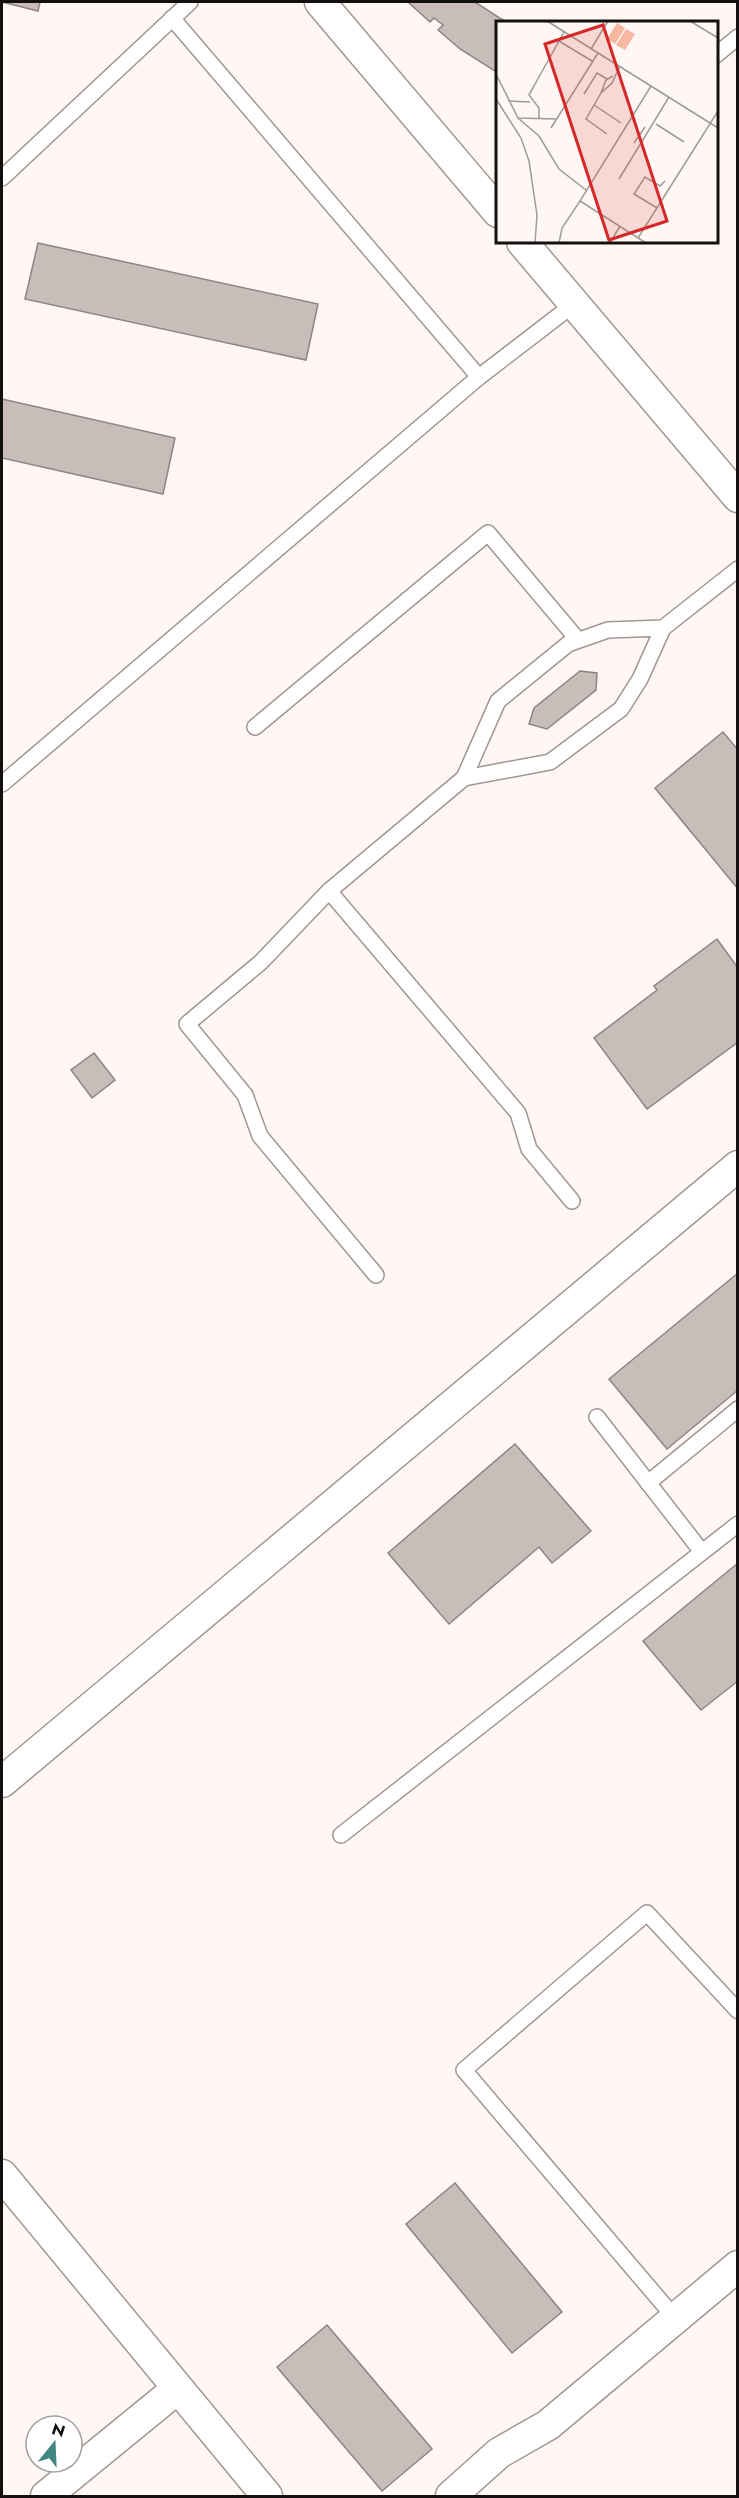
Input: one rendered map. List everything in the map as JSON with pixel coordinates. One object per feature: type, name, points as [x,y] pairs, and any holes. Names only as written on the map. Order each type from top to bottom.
[{"type":"street","points":[[320,2],[496,210]]},
{"type":"street","points":[[523,243],[738,497]]},
{"type":"street","points":[[2,1782],[738,1166]]},
{"type":"street","points":[[2,2175],[267,2496]]},
{"type":"street","points":[[451,2496],[499,2453],[548,2425],[738,2266]]},
{"type":"street","points":[[46,2496],[177,2389]]},
{"type":"lane","points":[[2,178],[190,2]]},
{"type":"lane","points":[[172,18],[479,377]]},
{"type":"lane","points":[[718,54],[738,38]]},
{"type":"lane","points":[[2,784],[479,377],[574,304]]},
{"type":"lane","points":[[255,727],[488,533],[578,640]]},
{"type":"lane","points":[[464,778],[550,762],[621,709],[640,679],[663,628],[738,569]]},
{"type":"lane","points":[[376,1275],[260,1136],[245,1095],[187,1024],[261,962],[328,891],[464,778],[498,701],[568,644],[608,630],[663,628]]},
{"type":"lane","points":[[328,891],[518,1113],[529,1149],[572,1202]]},
{"type":"lane","points":[[648,1483],[738,1410]]},
{"type":"lane","points":[[597,1417],[702,1552]]},
{"type":"lane","points":[[341,1835],[738,1524]]},
{"type":"lane","points":[[675,2318],[465,2070],[647,1913],[738,2011]]},
{"type":"building","points":[[2,2],[40,2],[38,11]]},
{"type":"building","points":[[408,2],[475,2],[504,21],[496,21],[496,72],[460,49],[438,30],[443,25],[434,18],[430,22]]},
{"type":"building","points":[[38,243],[318,304],[306,360],[25,299]]},
{"type":"building","points":[[2,399],[175,438],[163,494],[2,458]]},
{"type":"building","points":[[580,671],[597,673],[596,690],[547,729],[529,724],[534,708]]},
{"type":"building","points":[[723,732],[738,750],[738,889],[655,788]]},
{"type":"building","points":[[717,939],[738,968],[738,1042],[647,1109],[594,1038],[657,990],[654,986]]},
{"type":"building","points":[[94,1053],[115,1080],[92,1098],[71,1070]]},
{"type":"building","points":[[738,1273],[738,1390],[667,1449],[609,1379]]},
{"type":"building","points":[[515,1444],[591,1531],[552,1563],[539,1547],[449,1624],[388,1553]]},
{"type":"building","points":[[738,1563],[738,1681],[701,1710],[643,1641]]},
{"type":"building","points":[[455,2183],[562,2312],[512,2353],[406,2224]]},
{"type":"building","points":[[327,2325],[432,2449],[382,2491],[277,2367]]}]
